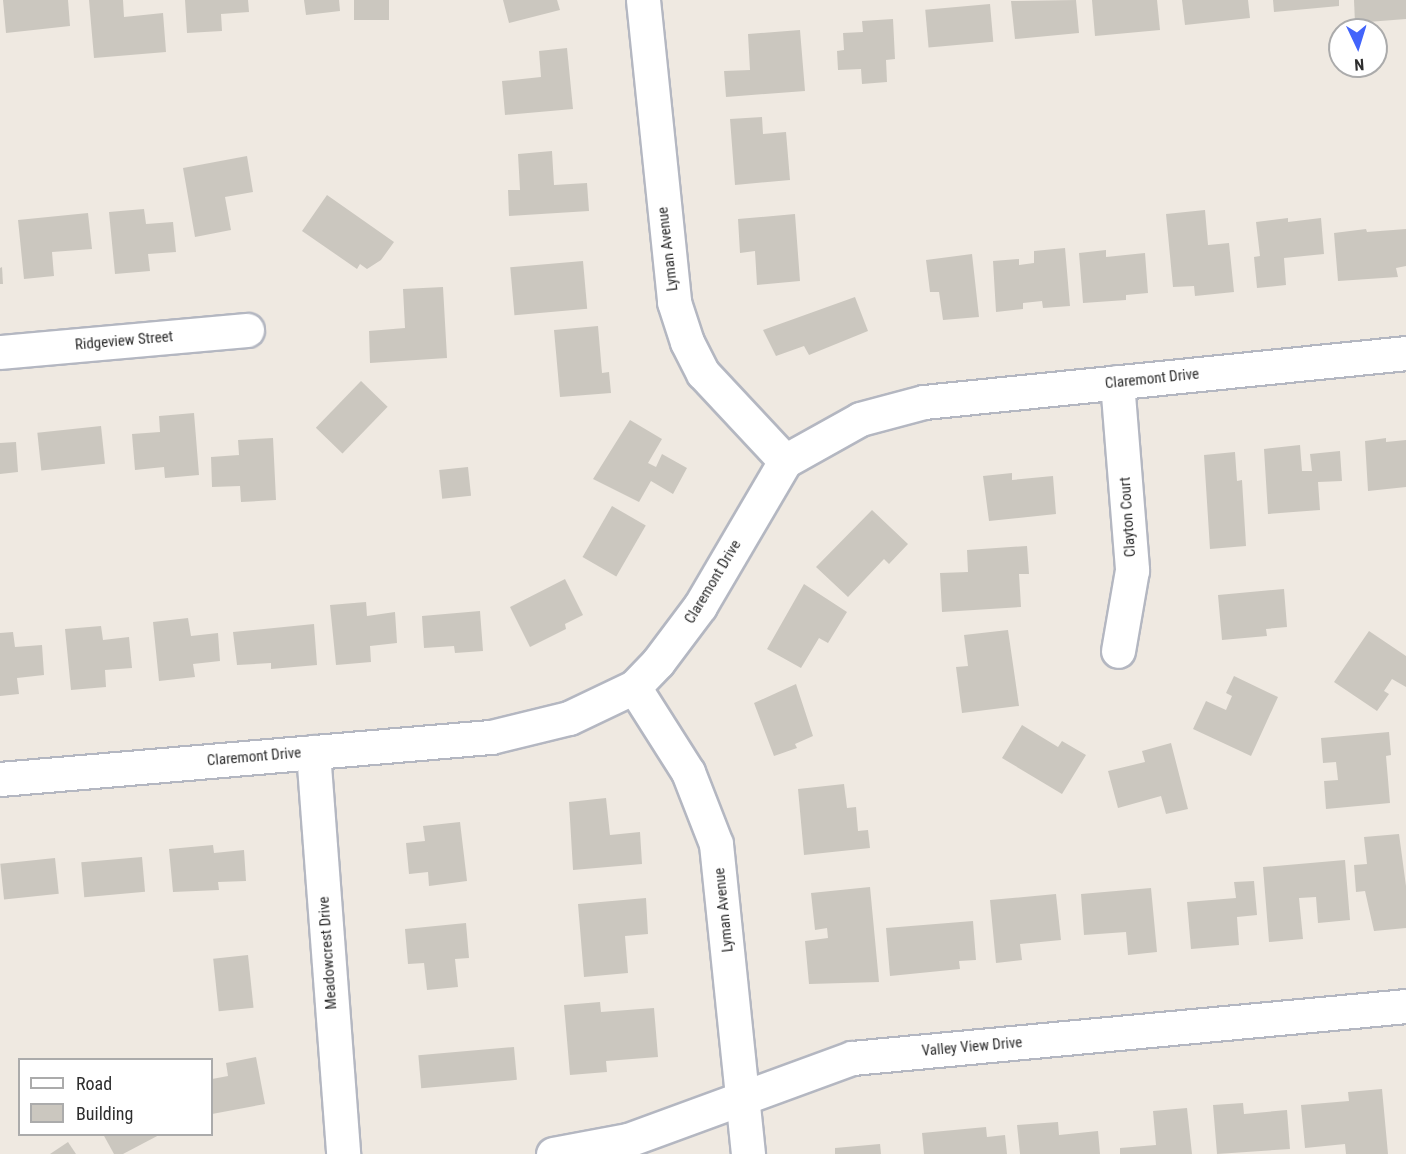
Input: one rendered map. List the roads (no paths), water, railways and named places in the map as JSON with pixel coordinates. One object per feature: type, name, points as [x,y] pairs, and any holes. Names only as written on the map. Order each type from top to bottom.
[{"type":"street","name":"Lyman Avenue","points":[[643,0],[674,302],[687,342],[703,373],[723,399],[785,461]]},
{"type":"street","name":"Ridgeview Street","points":[[0,352],[247,330]]},
{"type":"street","name":"Claremont Drive","points":[[0,779],[491,737],[569,718],[634,687],[658,662],[700,606],[785,461],[841,428],[891,408],[1117,382],[1406,353]]},
{"type":"street","name":"Clayton Court","points":[[1117,382],[1132,570],[1118,651]]},
{"type":"street","name":"Lyman Avenue","points":[[634,687],[692,780],[716,844],[748,1154]]},
{"type":"street","name":"Meadowcrest Drive","points":[[313,752],[343,1154]]},
{"type":"street","name":"Valley View Drive","points":[[553,1154],[628,1140],[742,1096],[852,1058],[1406,1006]]}]
